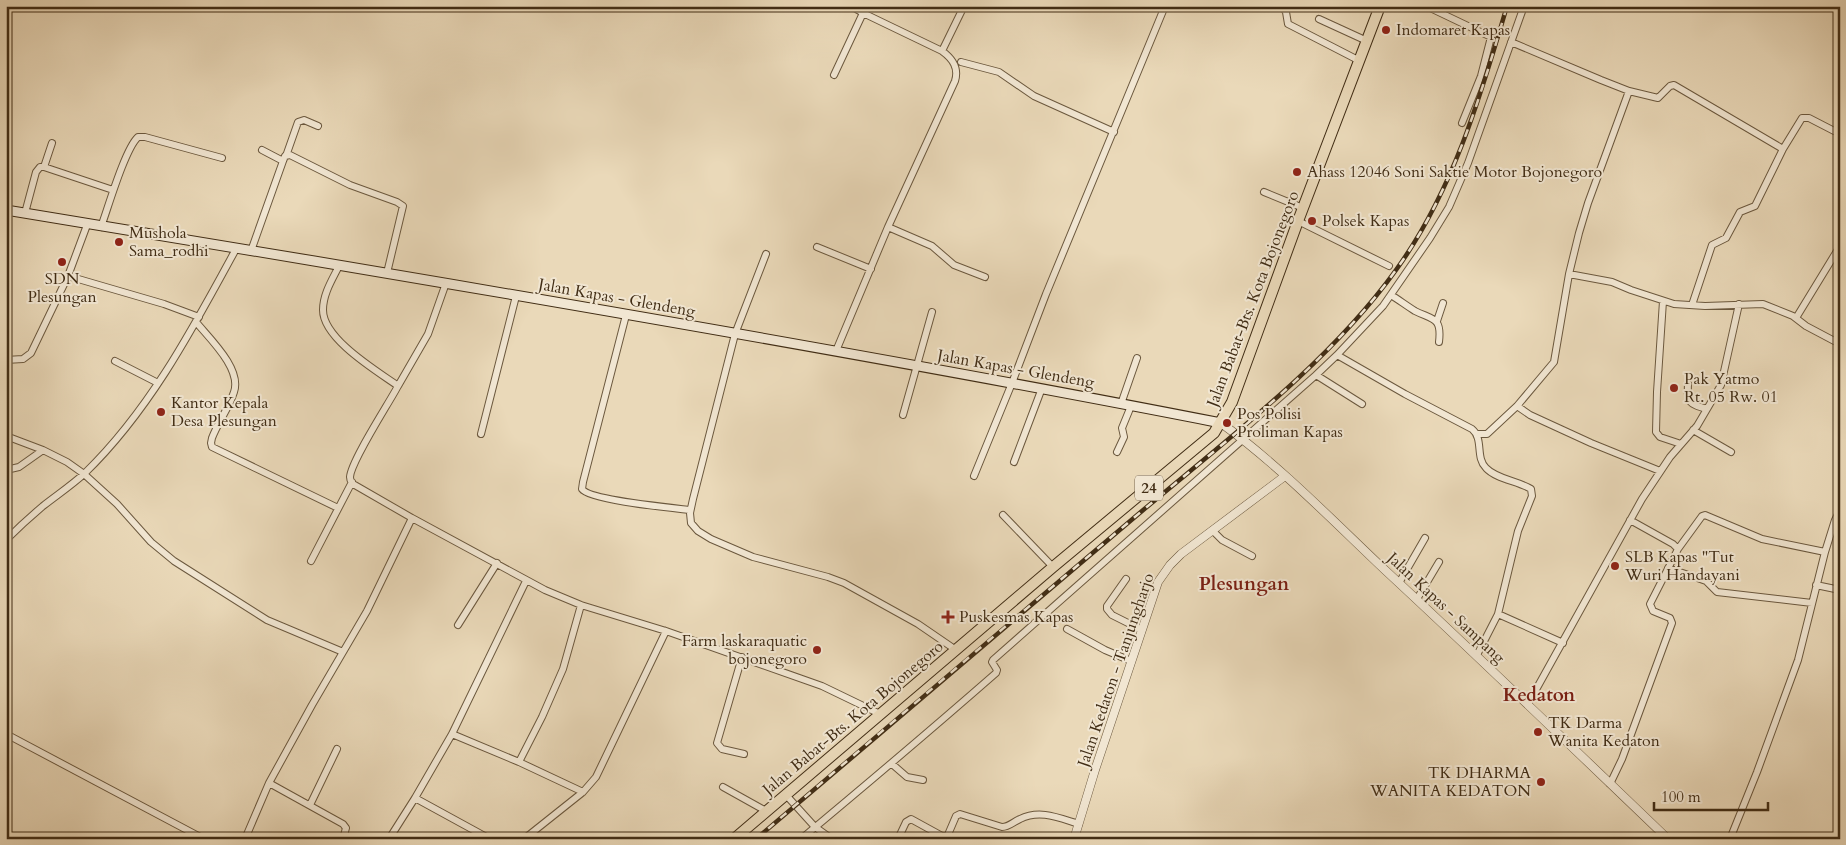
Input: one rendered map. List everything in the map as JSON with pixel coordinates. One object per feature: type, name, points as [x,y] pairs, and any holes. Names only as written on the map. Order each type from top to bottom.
[{"type":"highway","name":"Jalan Babat-Bts. Kota Bojonegoro","points":[[734,839],[1052,568],[1206,441],[1221,423],[1232,402],[1298,221],[1380,6]]},
{"type":"main road","name":"Jalan Kapas - Glendeng","points":[[6,210],[387,273],[836,351],[1221,423]]},
{"type":"street","points":[[851,6],[865,10],[942,51],[954,63],[957,75]]},
{"type":"street","points":[[942,51],[964,6]]},
{"type":"street","points":[[974,476],[1046,294],[1165,6]]},
{"type":"street","points":[[1282,6],[1286,12],[1288,24],[1360,61]]},
{"type":"street","points":[[1426,6],[1491,36],[1481,76],[1462,123]]},
{"type":"street","points":[[801,839],[892,764],[996,673],[997,670],[992,662],[993,660],[1316,375],[1383,306],[1449,208],[1468,163],[1524,6]]},
{"type":"street","points":[[834,76],[865,10]]},
{"type":"street","points":[[1319,20],[1367,41]]},
{"type":"street","points":[[1511,42],[1639,94],[1656,98],[1660,97],[1670,86],[1674,85],[1783,149]]},
{"type":"street","points":[[948,56],[961,62],[999,72],[1034,96],[1114,132]]},
{"type":"street","points":[[836,351],[888,227],[957,75],[962,68],[961,62]]},
{"type":"street","points":[[1477,434],[1487,434],[1517,406],[1554,362],[1570,274],[1588,203],[1629,91]]},
{"type":"street","points":[[1692,305],[1712,245],[1726,238],[1740,212],[1755,206],[1783,149],[1802,118],[1806,117],[1838,133],[1840,124]]},
{"type":"street","points":[[251,251],[298,122],[304,120],[318,126]]},
{"type":"street","points":[[101,227],[113,190],[133,142],[140,137],[222,158]]},
{"type":"street","points":[[44,166],[52,143]]},
{"type":"street","points":[[262,150],[285,158],[297,157],[350,185],[402,204],[403,209],[387,273]]},
{"type":"street","points":[[25,213],[36,172],[38,168],[44,166],[113,190]]},
{"type":"street","points":[[1264,192],[1303,208]]},
{"type":"street","points":[[1298,221],[1389,266]]},
{"type":"street","points":[[6,360],[23,359],[30,353],[68,276],[87,224]]},
{"type":"street","points":[[888,227],[932,246],[954,265],[985,277]]},
{"type":"street","points":[[1796,318],[1840,246]]},
{"type":"street","points":[[817,247],[871,269]]},
{"type":"street","points":[[6,540],[41,508],[84,474],[124,430],[158,383],[198,319],[236,249]]},
{"type":"street","points":[[766,254],[735,334],[690,510],[690,519],[693,526],[711,539],[761,560],[828,577],[844,583],[918,624],[956,650]]},
{"type":"street","points":[[339,266],[326,295],[323,312],[325,321],[332,332],[348,349],[398,386]]},
{"type":"street","points":[[1570,274],[1612,282],[1663,301],[1692,305],[1764,304],[1782,310],[1806,326],[1840,344]]},
{"type":"street","points":[[68,276],[164,304],[198,319],[231,367],[236,380],[235,390],[212,438],[212,447],[338,508]]},
{"type":"street","points":[[446,284],[428,334],[356,460],[350,475],[352,482],[412,518],[497,563],[526,581],[581,605],[666,631],[838,692],[880,714]]},
{"type":"street","points":[[1391,295],[1415,311],[1436,321],[1440,329],[1439,342]]},
{"type":"street","points":[[481,434],[516,296]]},
{"type":"street","points":[[1663,301],[1656,432],[1660,437],[1680,444]]},
{"type":"street","points":[[1436,321],[1443,303]]},
{"type":"street","points":[[1528,704],[1630,520],[1660,471],[1693,430],[1722,385],[1739,304]]},
{"type":"street","points":[[903,415],[932,312]]},
{"type":"street","points":[[626,315],[582,490],[586,494],[609,499],[690,510]]},
{"type":"street","points":[[1337,355],[1404,394],[1468,426],[1477,434],[1481,456],[1486,468],[1504,478],[1532,489],[1533,492],[1518,531],[1498,614],[1477,655]]},
{"type":"street","points":[[1121,404],[1137,358]]},
{"type":"street","points":[[115,362],[158,383]]},
{"type":"street","points":[[1316,375],[1362,404]]},
{"type":"street","points":[[1688,384],[1690,403],[1708,408]]},
{"type":"street","points":[[1014,462],[1042,388]]},
{"type":"street","points":[[1117,452],[1124,437],[1122,428],[1131,406]]},
{"type":"street","points":[[1517,406],[1530,415],[1591,443],[1660,471]]},
{"type":"street","name":"Jalan Kapas - Sampang","points":[[1221,423],[1243,439],[1285,476],[1477,655],[1668,839]]},
{"type":"street","points":[[1693,430],[1731,452]]},
{"type":"street","points":[[6,436],[43,450],[67,462],[84,474],[117,504],[151,542],[174,561],[267,620],[343,652]]},
{"type":"street","points":[[6,470],[19,468],[43,450]]},
{"type":"street","name":"Jalan Kedaton - Tanjungharjo","points":[[1074,839],[1158,582],[1170,565],[1181,554],[1285,476]]},
{"type":"street","points":[[310,561],[352,482]]},
{"type":"street","points":[[1730,839],[1798,660],[1825,552],[1840,510]]},
{"type":"street","points":[[1003,515],[1052,568]]},
{"type":"street","points":[[1610,784],[1622,759],[1672,623],[1670,618],[1653,611],[1650,604],[1678,549],[1702,516],[1705,515],[1762,539],[1825,552]]},
{"type":"street","points":[[245,839],[269,783],[380,587],[412,518]]},
{"type":"street","points":[[1630,520],[1673,544],[1678,549]]},
{"type":"street","points":[[1213,531],[1222,540],[1252,556]]},
{"type":"street","points":[[1399,583],[1425,538]]},
{"type":"street","points":[[1417,599],[1439,562]]},
{"type":"street","points":[[458,625],[497,563]]},
{"type":"street","points":[[1668,568],[1706,581],[1717,592],[1812,603]]},
{"type":"street","points":[[1126,579],[1107,606],[1107,610],[1112,615],[1142,630]]},
{"type":"street","points":[[389,839],[452,734],[526,581]]},
{"type":"street","points":[[1816,585],[1840,590]]},
{"type":"street","points":[[519,762],[542,717],[563,669],[581,605]]},
{"type":"street","points":[[1498,614],[1563,643]]},
{"type":"street","points":[[1067,629],[1105,650],[1132,661]]},
{"type":"street","points":[[524,839],[583,792],[596,777],[666,631]]},
{"type":"street","points":[[742,657],[717,743],[722,749],[744,754]]},
{"type":"street","points":[[6,734],[204,839]]},
{"type":"street","points":[[452,734],[519,762],[583,792]]},
{"type":"street","points":[[310,805],[337,749]]},
{"type":"street","points":[[892,764],[907,777],[923,780]]},
{"type":"street","points":[[269,783],[343,824],[346,828],[343,839]]},
{"type":"street","points":[[723,787],[766,811]]},
{"type":"street","points":[[786,795],[815,827],[832,839]]},
{"type":"street","points":[[415,798],[490,839]]},
{"type":"street","points":[[898,839],[906,822],[910,819],[947,837],[955,818],[960,814],[1002,827],[1021,818],[1044,814],[1078,824]]},
{"type":"railway","points":[[756,839],[1277,398],[1341,336],[1370,304],[1416,240],[1449,176],[1475,109],[1507,6]]},
{"type":"place","name":"Indomaret Kapas","points":[[1386,30]]},
{"type":"place","name":"Ahass 12046 Soni Saktie Motor Bojonegoro","points":[[1297,172]]},
{"type":"place","name":"Polsek Kapas","points":[[1312,221]]},
{"type":"place","name":"Mushola Sama_rodhi","points":[[119,242]]},
{"type":"place","name":"SDN Plesungan","points":[[62,262]]},
{"type":"place","name":"Pak Yatmo Rt. 05 Rw. 01","points":[[1674,388]]},
{"type":"place","name":"Kantor Kepala Desa Plesungan","points":[[161,412]]},
{"type":"place","name":"Pos Polisi Proliman Kapas","points":[[1227,423]]},
{"type":"place","name":"SLB Kapas \"Tut Wuri Handayani","points":[[1615,566]]},
{"type":"place","name":"Puskesmas Kapas","points":[[948,617]]},
{"type":"place","name":"Farm laskaraquatic bojonegoro","points":[[817,650]]},
{"type":"place","name":"TK Darma Wanita Kedaton","points":[[1538,732]]},
{"type":"place","name":"TK DHARMA WANITA KEDATON","points":[[1541,782]]},
{"type":"district","name":"Plesungan","points":[[1244,584]]},
{"type":"district","name":"Kedaton","points":[[1539,695]]}]
